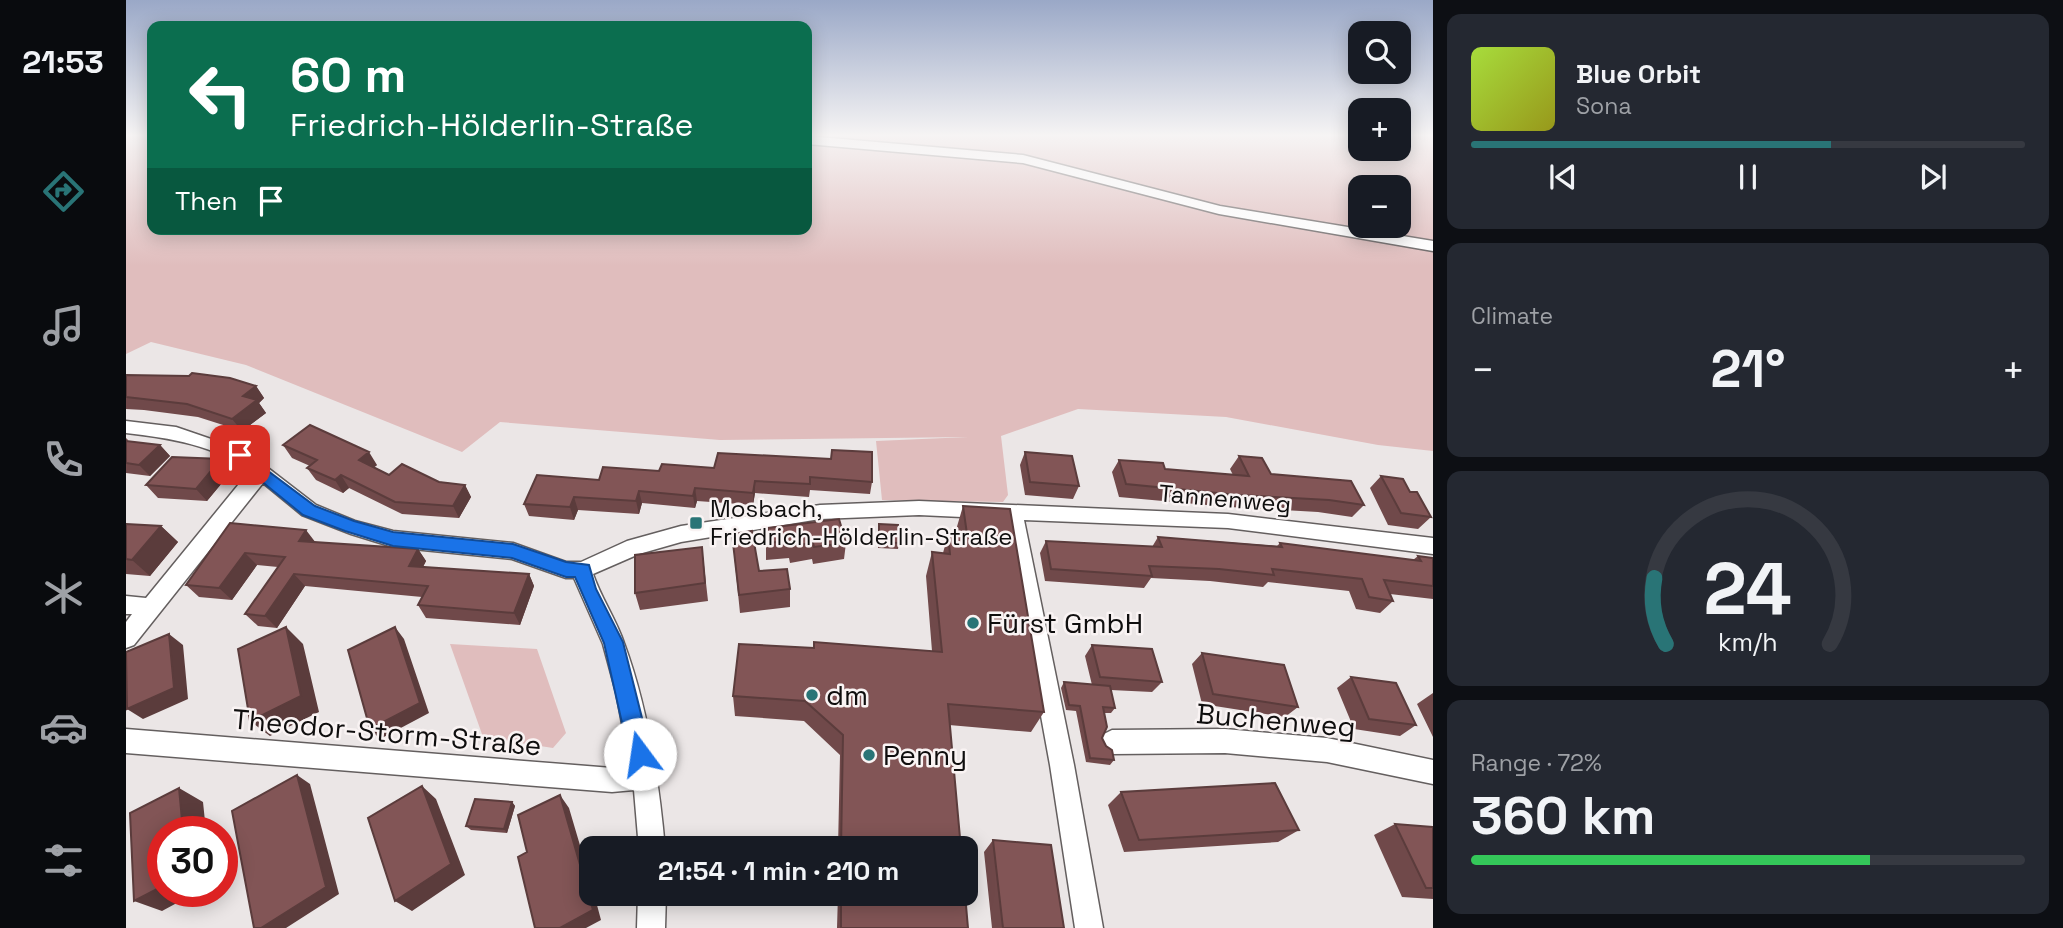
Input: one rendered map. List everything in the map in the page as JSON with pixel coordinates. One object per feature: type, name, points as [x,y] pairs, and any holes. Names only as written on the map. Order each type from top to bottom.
[{"type":"street","points":[[1107,179],[1219,210],[1433,246]]},
{"type":"street","points":[[126,427],[176,433],[240,455],[309,510],[351,527],[393,539],[513,551],[566,569],[582,570],[587,589],[613,642],[640,754],[650,836]]},
{"type":"street","points":[[126,638],[249,484],[263,473]]},
{"type":"street","name":"Tannenweg","points":[[582,570],[634,547],[681,534],[820,512],[919,508],[1228,521],[1433,546]]},
{"type":"street","points":[[1013,511],[1062,765],[1089,928]]},
{"type":"street","points":[[126,606],[150,607]]},
{"type":"street","name":"Theodor-Storm-Straße","points":[[126,741],[612,780],[643,777]]},
{"type":"street","name":"Buchenweg","points":[[1112,742],[1226,741],[1327,750],[1433,772]]},
{"type":"street","points":[[650,928],[651,906]]},
{"type":"shaded area","points":[[126,179],[147,179],[147,235],[812,235],[812,179],[1348,179],[1348,238],[1411,238],[1411,179],[1433,179],[1433,451],[1378,445],[1226,417],[1078,409],[1001,436],[1008,495],[1003,502],[882,500],[876,441],[968,437],[720,440],[500,422],[462,452],[246,365],[151,342],[126,354]]},
{"type":"shaded area","points":[[450,644],[537,649],[566,733],[553,748],[483,737]]},
{"type":"building","points":[[192,373],[230,378],[256,386],[243,396],[257,400],[232,419],[187,404],[126,397],[126,375],[189,376]]},
{"type":"building","points":[[310,425],[369,452],[359,460],[389,475],[402,464],[439,482],[465,485],[453,506],[395,502],[341,475],[335,480],[307,468],[317,460],[283,445]]},
{"type":"building","points":[[126,441],[160,445],[139,465],[126,463]]},
{"type":"building","points":[[832,450],[872,452],[872,482],[810,477],[810,484],[755,481],[753,493],[695,488],[693,496],[639,491],[636,501],[574,497],[570,507],[524,504],[537,475],[599,480],[603,467],[659,471],[662,464],[714,468],[718,453],[831,459]]},
{"type":"building","points":[[1025,452],[1072,456],[1079,486],[1030,482]]},
{"type":"building","points":[[1239,456],[1262,458],[1271,474],[1351,481],[1364,505],[1126,484],[1119,460],[1163,463],[1165,469],[1249,476]]},
{"type":"building","points":[[172,457],[221,459],[196,489],[146,485]]},
{"type":"building","points":[[1381,476],[1403,479],[1410,492],[1417,492],[1431,517],[1401,513]]},
{"type":"building","points":[[963,506],[1010,509],[1044,712],[948,704],[960,836],[841,836],[843,735],[805,701],[733,696],[739,644],[814,648],[814,642],[942,652],[932,552],[950,554],[948,534],[967,534]]},
{"type":"building","points":[[839,519],[846,543],[814,547],[813,543],[790,546],[789,541],[766,543],[768,528]]},
{"type":"building","points":[[230,523],[306,530],[299,541],[418,549],[409,566],[529,574],[514,613],[418,605],[428,586],[294,574],[265,616],[245,614],[285,557],[245,553],[219,588],[186,585]]},
{"type":"building","points":[[126,524],[161,526],[132,560],[126,559]]},
{"type":"building","points":[[879,524],[898,525],[899,543],[879,542]]},
{"type":"building","points":[[752,531],[759,571],[787,569],[790,589],[739,595],[732,534]]},
{"type":"building","points":[[1158,537],[1282,547],[1280,543],[1421,561],[1418,556],[1433,558],[1433,586],[1384,580],[1393,601],[1369,597],[1362,579],[1272,569],[1274,575],[1149,566],[1152,576],[1051,569],[1046,541],[1162,547]]},
{"type":"building","points":[[702,547],[705,583],[635,593],[635,555]]},
{"type":"building","points":[[286,627],[301,696],[250,721],[238,649]]},
{"type":"building","points":[[395,627],[420,703],[370,729],[348,650]]},
{"type":"building","points":[[169,634],[174,688],[127,709],[126,652]]},
{"type":"building","points":[[1092,645],[1152,649],[1162,682],[1100,677]]},
{"type":"building","points":[[1202,653],[1284,665],[1298,707],[1213,694]]},
{"type":"building","points":[[1351,677],[1396,683],[1416,725],[1369,719]]},
{"type":"building","points":[[1064,682],[1110,686],[1115,708],[1103,707],[1107,727],[1102,738],[1112,750],[1114,760],[1090,758],[1080,706],[1069,705]]},
{"type":"building","points":[[297,775],[326,887],[261,928],[254,928],[238,843],[238,816],[233,816],[232,811]]},
{"type":"building","points":[[1275,783],[1299,830],[1139,840],[1121,792]]},
{"type":"building","points":[[422,786],[451,864],[395,901],[368,818]]},
{"type":"building","points":[[179,788],[182,816],[147,816],[147,894],[134,901],[130,813]]},
{"type":"building","points":[[560,795],[579,861],[579,906],[592,906],[593,910],[560,928],[535,928],[518,857],[527,852],[518,815]]},
{"type":"building","points":[[475,799],[512,802],[504,829],[466,826]]},
{"type":"building","points":[[1395,824],[1433,827],[1433,888],[1426,888]]},
{"type":"building","points":[[993,840],[1051,845],[1064,928],[1003,928]]},
{"type":"building","points":[[841,906],[966,906],[968,928],[841,928]]},
{"type":"place","name":"Mosbach, Friedrich-Hölderlin-Straße","points":[[696,523]]},
{"type":"place","name":"Fürst GmbH","points":[[973,623]]},
{"type":"place","name":"dm","points":[[812,695]]},
{"type":"place","name":"Penny","points":[[869,755]]},
{"type":"route","points":[[240,455],[309,510],[351,527],[393,539],[513,551],[566,569],[582,570],[587,589],[613,642],[640,754]]}]
